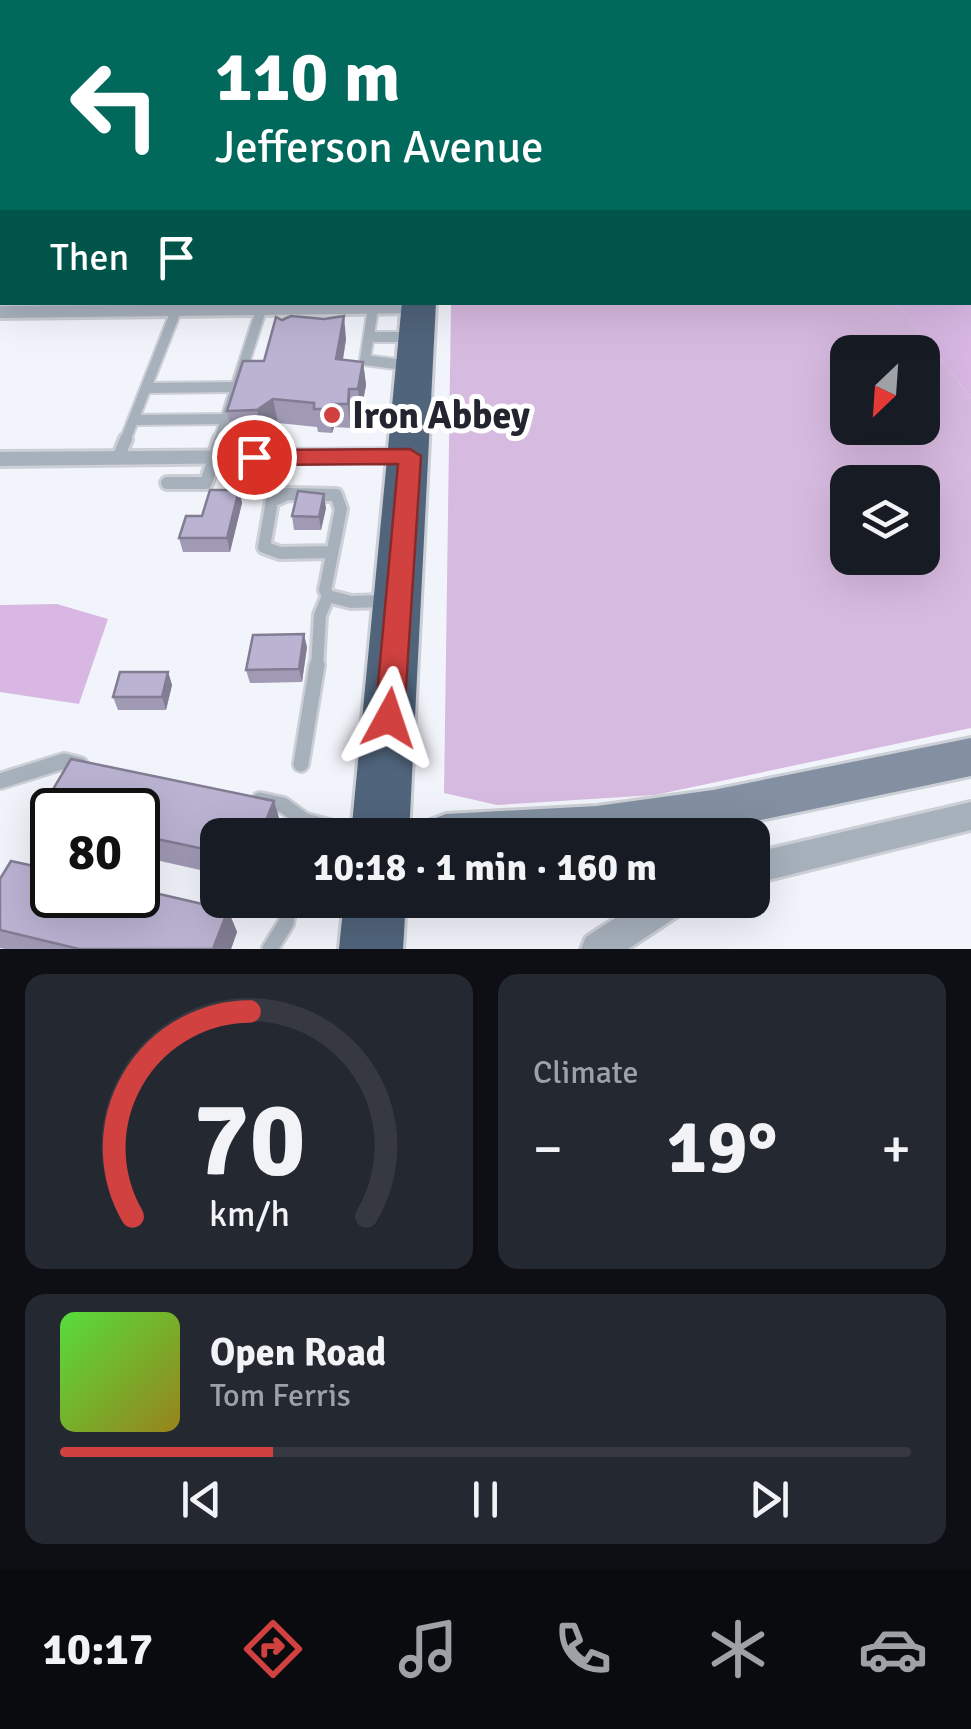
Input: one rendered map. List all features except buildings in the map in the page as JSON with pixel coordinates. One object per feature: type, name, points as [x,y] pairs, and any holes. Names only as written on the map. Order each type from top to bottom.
[{"type":"highway","points":[[381,818],[410,456],[403,321]]},
{"type":"highway","points":[[372,949],[374,918]]},
{"type":"street","points":[[0,330],[10,309],[260,310],[403,321]]},
{"type":"street","points":[[0,459],[410,456]]},
{"type":"street","points":[[655,818],[971,758]]},
{"type":"street","points":[[770,866],[971,816]]},
{"type":"street","points":[[598,949],[645,918]]},
{"type":"lane","points":[[166,483],[206,483],[260,310]]},
{"type":"lane","points":[[118,458],[176,311]]},
{"type":"lane","points":[[369,337],[365,360],[403,321]]},
{"type":"lane","points":[[369,337],[403,321]]},
{"type":"lane","points":[[369,337],[403,321]]},
{"type":"lane","points":[[147,388],[234,387]]},
{"type":"lane","points":[[134,420],[225,419]]},
{"type":"lane","points":[[301,764],[316,677],[320,615],[328,596],[330,552],[342,509],[336,495],[287,494],[272,500],[264,547],[280,553],[330,552]]},
{"type":"lane","points":[[328,596],[351,602],[399,601]]},
{"type":"lane","points":[[0,782],[64,762],[100,769]]},
{"type":"lane","points":[[246,798],[283,805],[295,818]]},
{"type":"lane","points":[[270,949],[287,918]]},
{"type":"shaded area","points":[[451,305],[899,305],[922,335],[830,335],[830,445],[940,445],[940,358],[971,398],[971,728],[655,795],[497,805],[444,793]]},
{"type":"shaded area","points":[[899,305],[971,305],[971,398],[940,358],[940,335],[922,335]]},
{"type":"shaded area","points":[[57,604],[108,619],[79,704],[0,692],[0,605]]},
{"type":"place","name":"Iron Abbey","points":[[332,415]]},
{"type":"route","points":[[254,457],[410,456],[389,718]]}]
